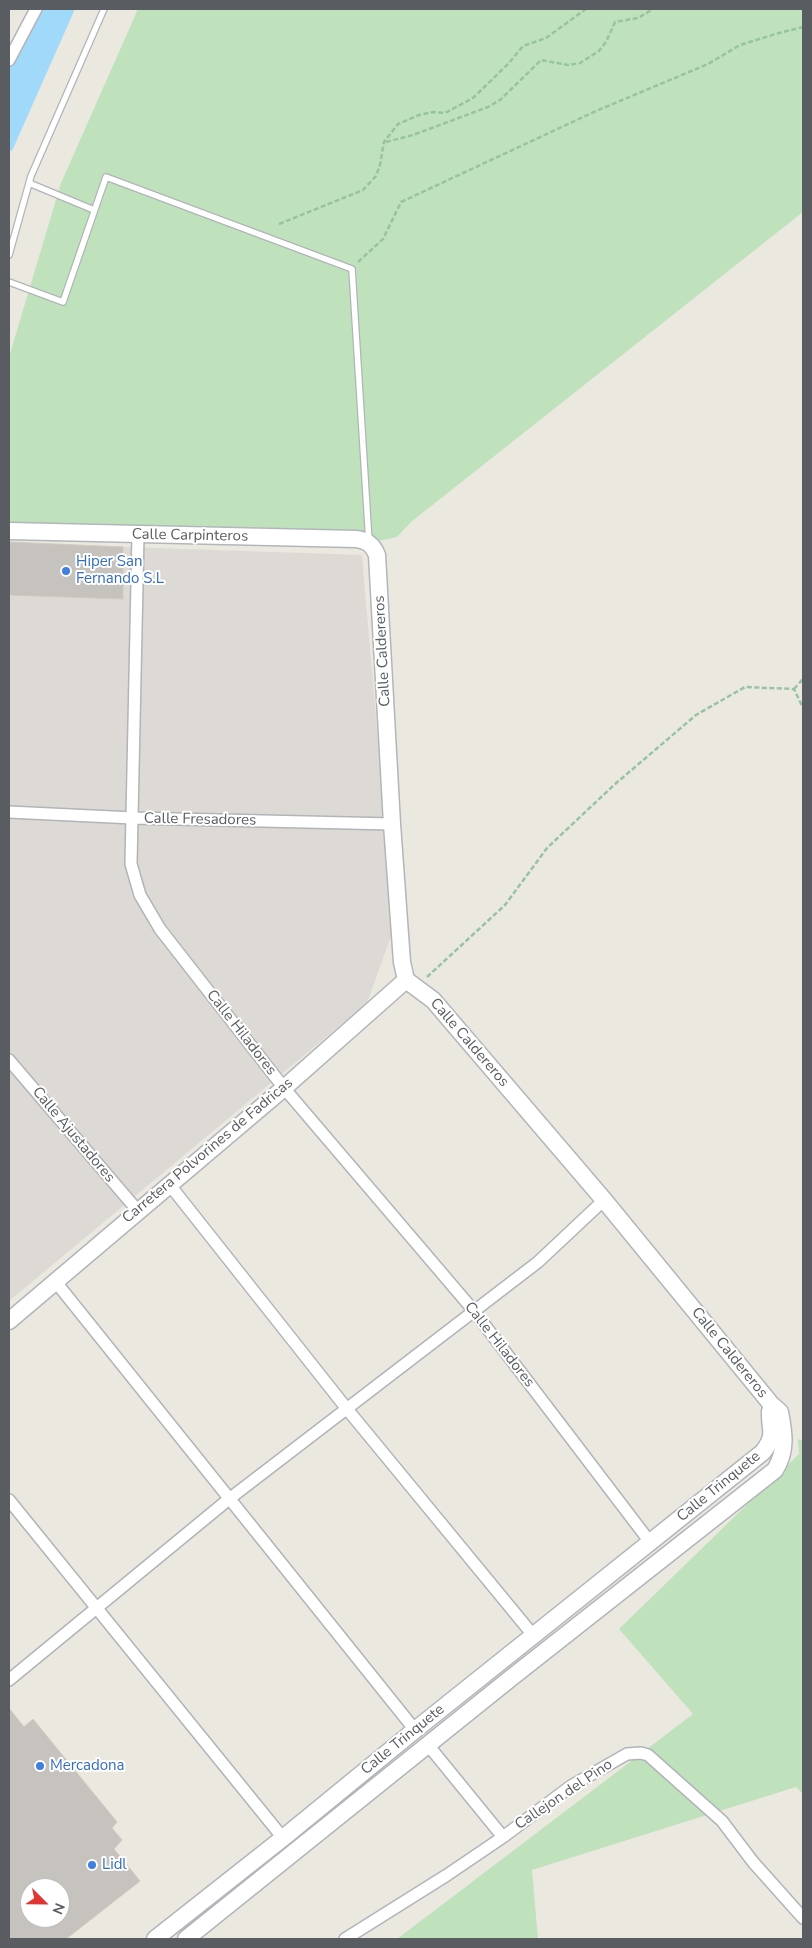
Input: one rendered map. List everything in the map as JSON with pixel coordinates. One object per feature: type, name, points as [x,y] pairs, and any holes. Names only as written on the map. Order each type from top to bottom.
[{"type":"street","points":[[9,60],[36,9]]},
{"type":"street","name":"Calle Carpinteros","points":[[9,531],[356,539],[370,543]]},
{"type":"street","name":"Calle Hiladores","points":[[138,535],[131,864],[140,895],[160,930],[284,1088],[474,1311],[650,1542]]},
{"type":"street","name":"Calle Caldereros","points":[[370,543],[377,555],[392,824],[402,962],[406,980],[433,1000],[604,1200],[771,1404]]},
{"type":"street","name":"Calle Fresadores","points":[[9,812],[133,818],[392,824]]},
{"type":"street","name":"Carretera Polvorines de Fadricas","points":[[9,1321],[55,1280],[284,1088],[406,980]]},
{"type":"street","name":"Calle Ajustadores","points":[[9,1060],[138,1210]]},
{"type":"street","points":[[169,1184],[347,1409],[533,1635]]},
{"type":"street","points":[[9,1680],[229,1500],[538,1262],[604,1200]]},
{"type":"street","points":[[55,1280],[229,1500],[415,1730]]},
{"type":"street","name":"Calle Trinquete","points":[[155,1939],[762,1452],[769,1443],[772,1433],[771,1404]]},
{"type":"street","name":"Calle Trinquete","points":[[186,1939],[775,1470],[781,1461],[784,1450],[784,1433],[780,1412],[771,1404]]},
{"type":"street","points":[[9,1500],[283,1838]]},
{"type":"street","points":[[428,1746],[503,1837]]},
{"type":"street","name":"Callejon del Pino","points":[[345,1939],[447,1875],[503,1837],[571,1786],[627,1754],[641,1753],[648,1756],[722,1821],[753,1862],[803,1918]]},
{"type":"lane","points":[[9,255],[29,183],[104,9]]},
{"type":"lane","points":[[9,282],[63,302],[106,177],[352,269],[370,543]]},
{"type":"lane","points":[[29,183],[94,210]]},
{"type":"path","points":[[279,224],[363,190],[376,176],[384,142],[398,124],[419,115],[433,112],[446,113],[473,98],[509,63],[523,46],[546,38],[586,9]]},
{"type":"path","points":[[384,142],[421,133],[465,114],[488,107],[500,100],[541,60],[554,64],[568,65],[580,63],[600,51],[615,22],[638,18],[653,9]]},
{"type":"path","points":[[352,269],[384,239],[401,202],[596,111],[708,64],[740,45],[803,27]]},
{"type":"path","points":[[406,980],[429,977],[505,905],[547,848],[614,785],[696,715],[745,688],[794,689],[803,679]]},
{"type":"path","points":[[794,689],[803,708]]},
{"type":"shaded area","points":[[9,543],[362,555],[394,928],[367,1003],[9,1301]]},
{"type":"green space","points":[[138,9],[803,9],[803,212],[411,522],[397,537],[369,543],[9,532],[9,357],[61,183]]},
{"type":"green space","points":[[798,1439],[803,1441],[803,1794],[796,1787],[532,1870],[538,1939],[397,1939],[693,1714],[619,1629],[799,1454]]},
{"type":"water","points":[[40,9],[75,9],[12,151],[9,150],[9,69]]},
{"type":"building","name":"Hiper San Fernando S.L","points":[[9,542],[123,547],[123,599],[9,595]]},
{"type":"building","points":[[9,1708],[24,1727],[33,1719],[117,1822],[112,1828],[122,1840],[114,1849],[140,1881],[66,1939],[9,1939]]},
{"type":"place","name":"Hiper San Fernando S.L","points":[[66,571]]},
{"type":"place","name":"Mercadona","points":[[40,1766]]},
{"type":"place","name":"Lidl","points":[[92,1865]]}]
